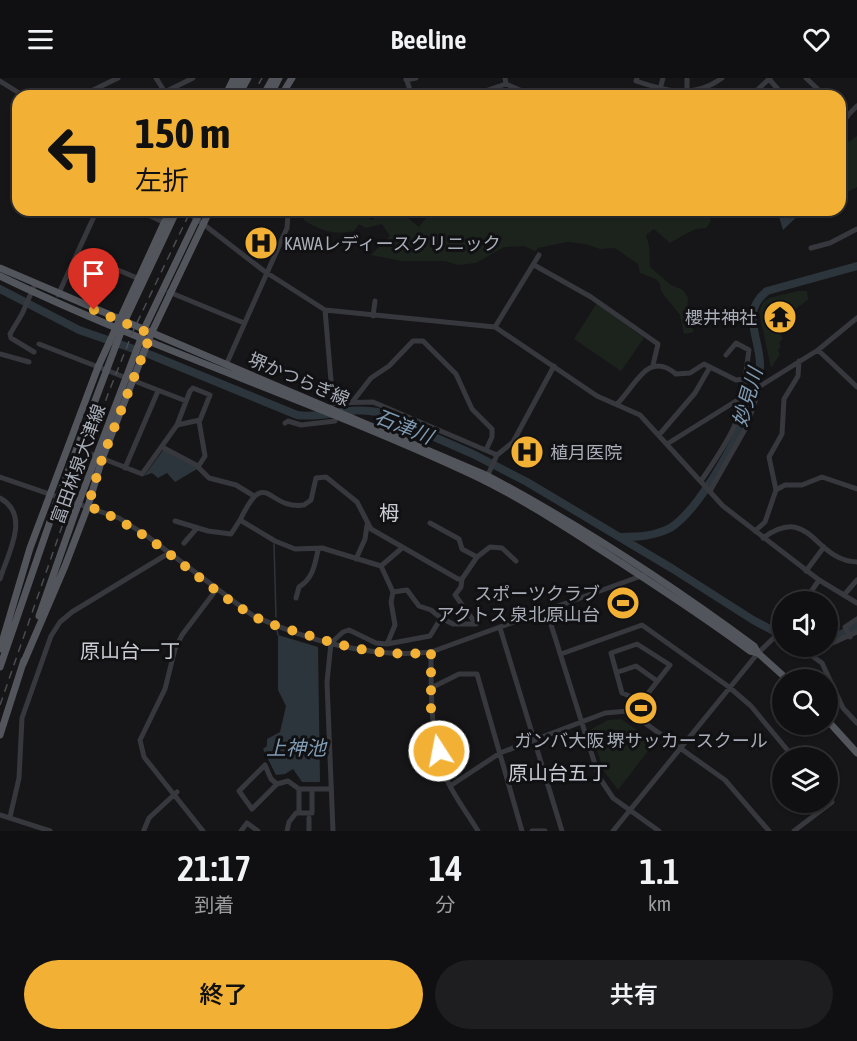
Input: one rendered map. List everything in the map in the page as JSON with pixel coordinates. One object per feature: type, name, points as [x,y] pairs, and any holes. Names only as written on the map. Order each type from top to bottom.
[{"type":"main road","points":[[0,649],[30,548],[98,367],[166,216]]},
{"type":"main road","name":"富田林泉大津線","points":[[0,667],[56,504],[127,316],[174,216]]},
{"type":"main road","name":"富田林泉大津線","points":[[0,735],[76,510],[147,325],[198,216]]},
{"type":"main road","points":[[23,664],[88,506],[102,459],[140,360],[169,292],[207,216]]},
{"type":"main road","name":"堺かつらぎ線","points":[[0,268],[32,291],[58,295],[118,320],[149,339],[315,409],[349,416],[488,476],[644,574],[750,651],[758,653],[776,669]]},
{"type":"main road","name":"堺かつらぎ線","points":[[0,276],[113,330],[149,339],[226,365],[488,476]]},
{"type":"main road","points":[[838,732],[857,753]]},
{"type":"street","points":[[98,90],[118,78]]},
{"type":"street","points":[[173,90],[193,78]]},
{"type":"street","points":[[406,79],[416,78]]},
{"type":"street","points":[[637,78],[636,81],[669,90]]},
{"type":"street","points":[[660,89],[663,78]]},
{"type":"street","points":[[696,90],[722,78]]},
{"type":"street","points":[[758,90],[770,78],[779,90]]},
{"type":"street","points":[[806,78],[819,90]]},
{"type":"street","points":[[0,81],[14,90]]},
{"type":"street","points":[[484,90],[506,81],[520,90]]},
{"type":"street","points":[[847,117],[857,106]]},
{"type":"street","points":[[58,295],[95,216]]},
{"type":"street","points":[[150,216],[163,222]]},
{"type":"street","points":[[193,216],[268,274],[325,310],[495,327],[597,396],[618,403],[640,415],[723,506],[819,580],[857,603]]},
{"type":"street","points":[[226,365],[268,274],[287,228],[288,216]]},
{"type":"street","points":[[811,248],[830,243],[857,229]]},
{"type":"street","points":[[78,253],[137,278]]},
{"type":"street","points":[[495,327],[539,255]]},
{"type":"street","points":[[534,265],[591,297],[658,344],[653,365]]},
{"type":"street","points":[[32,291],[11,331],[11,338],[34,352]]},
{"type":"street","points":[[169,292],[244,323]]},
{"type":"street","points":[[373,316],[375,301]]},
{"type":"street","points":[[325,310],[333,412]]},
{"type":"street","points":[[668,444],[818,350],[857,318]]},
{"type":"street","points":[[285,423],[288,421],[301,425],[333,412],[352,401],[370,378],[389,366],[413,341],[423,341],[456,374],[472,409],[492,429],[492,436],[486,450]]},
{"type":"street","points":[[702,481],[726,441],[747,394],[749,350],[736,343],[726,355]]},
{"type":"street","points":[[39,344],[131,382],[186,401]]},
{"type":"street","points":[[818,350],[857,387]]},
{"type":"street","points":[[0,354],[29,362]]},
{"type":"street","points":[[755,531],[765,522],[776,490],[769,457],[782,434],[784,399],[798,376],[799,362]]},
{"type":"street","points":[[618,403],[645,370],[653,365],[667,366],[676,374],[690,373],[700,365],[710,367],[736,380],[746,379]]},
{"type":"street","points":[[488,476],[497,456],[513,442],[554,366]]},
{"type":"street","points":[[659,435],[695,393],[710,367]]},
{"type":"street","points":[[710,490],[747,426],[759,387]]},
{"type":"street","points":[[69,445],[142,474],[177,425],[193,388],[210,395],[199,421],[205,456],[198,467]]},
{"type":"street","points":[[125,468],[158,391]]},
{"type":"street","points":[[352,401],[373,402],[497,456]]},
{"type":"street","points":[[177,425],[199,421]]},
{"type":"street","points":[[162,447],[198,467],[209,478],[236,485],[254,496]]},
{"type":"street","points":[[0,477],[119,518],[216,590],[252,615],[271,624],[332,643],[386,654],[431,652],[547,612],[644,574]]},
{"type":"street","points":[[175,521],[197,528],[231,534],[254,496],[265,491],[282,503],[304,505],[311,500],[313,481],[316,478],[326,477],[357,502],[363,510],[367,525],[365,539],[356,560]]},
{"type":"street","points":[[776,490],[785,485],[802,485],[822,477],[857,489]]},
{"type":"street","points":[[0,498],[13,508],[17,522],[0,579]]},
{"type":"street","points":[[240,520],[275,542],[295,549],[318,550],[322,548],[381,566]]},
{"type":"street","points":[[430,523],[459,539],[462,549],[477,557]]},
{"type":"street","points":[[367,525],[402,549],[462,579]]},
{"type":"street","points":[[763,538],[782,526],[793,526],[839,558],[857,562]]},
{"type":"street","points":[[184,543],[197,528]]},
{"type":"street","points":[[393,592],[406,590],[419,606],[431,610],[453,624],[476,624],[455,595],[461,587],[462,579],[477,557],[490,547],[498,546],[516,561]]},
{"type":"street","points":[[806,570],[824,547]]},
{"type":"street","points":[[381,566],[402,549]]},
{"type":"street","points":[[296,598],[299,587],[306,584],[315,568],[318,550]]},
{"type":"street","points":[[9,818],[19,778],[22,717],[51,636],[60,621],[169,553]]},
{"type":"street","points":[[381,566],[393,592],[395,625],[387,644]]},
{"type":"street","points":[[812,591],[819,580]]},
{"type":"street","points":[[844,595],[857,580]]},
{"type":"street","points":[[203,831],[144,757],[141,740],[165,689],[175,649],[182,635],[216,590]]},
{"type":"street","points":[[547,612],[581,722],[605,789],[630,811],[659,831]]},
{"type":"street","points":[[333,831],[327,682],[332,643],[343,632],[350,630],[376,643],[387,644],[430,636],[441,618]]},
{"type":"street","points":[[850,637],[845,627],[857,619]]},
{"type":"street","points":[[561,654],[642,625],[729,687],[751,706],[785,747]]},
{"type":"street","points":[[500,628],[562,831]]},
{"type":"street","points":[[838,641],[857,633]]},
{"type":"street","points":[[613,831],[729,687],[772,640]]},
{"type":"street","points":[[641,645],[670,665],[657,681],[642,701],[622,693],[618,672],[610,653],[641,645]]},
{"type":"street","points":[[431,652],[431,711],[440,757],[450,786],[478,831]]},
{"type":"street","points":[[814,657],[822,663],[843,708],[857,723]]},
{"type":"street","points":[[618,672],[636,666],[657,681]]},
{"type":"street","points":[[431,688],[459,674],[477,674],[522,831]]},
{"type":"street","points":[[628,711],[632,697]]},
{"type":"street","points":[[450,786],[500,753],[604,713],[628,711],[725,780],[769,831]]},
{"type":"street","points":[[277,784],[271,779],[265,765],[239,791],[252,809],[277,784],[288,781],[299,789],[331,789]]},
{"type":"street","points":[[299,789],[300,813]]},
{"type":"street","points":[[287,831],[289,822],[296,813],[312,813],[312,789]]},
{"type":"street","points":[[144,830],[149,818],[175,794]]},
{"type":"street","points":[[794,831],[818,813]]},
{"type":"street","points":[[0,814],[50,831]]},
{"type":"street","points":[[309,818],[309,831]]},
{"type":"street","points":[[241,831],[247,823],[258,831]]},
{"type":"street","points":[[532,831],[544,831]]},
{"type":"shaded area","points":[[857,136],[857,187],[846,193],[846,144]]},
{"type":"shaded area","points":[[306,216],[362,217],[373,220],[375,216],[405,216],[419,227],[428,216],[545,218],[546,216],[710,216],[711,221],[706,228],[692,231],[670,243],[654,229],[646,235],[650,267],[671,285],[683,290],[688,298],[687,318],[694,332],[684,334],[680,315],[661,291],[656,279],[640,273],[638,264],[615,248],[600,249],[586,244],[567,242],[538,248],[535,251],[524,246],[504,247],[476,263],[458,265],[445,261],[402,261],[371,255],[390,236],[382,224],[366,228],[359,224],[354,231],[340,233],[316,227],[303,220]]},
{"type":"shaded area","points":[[807,291],[808,300],[788,314],[780,308],[770,319],[783,338],[779,343],[780,354],[771,368],[759,312],[763,302],[769,298]]},
{"type":"shaded area","points":[[597,303],[644,338],[621,371],[574,339]]},
{"type":"shaded area","points":[[621,719],[655,742],[618,790],[604,771],[590,730],[608,720]]},
{"type":"water","points":[[779,216],[798,216],[783,230]]},
{"type":"water","points":[[164,449],[197,469],[175,482],[167,473],[158,478],[152,473],[144,476]]},
{"type":"water","name":"上神池","points":[[278,635],[318,647],[320,782],[302,782],[293,769],[285,774],[276,775],[263,749],[267,746],[267,739],[280,732],[286,706],[278,690]]},
{"type":"waterway","name":"妙見川","points":[[621,537],[646,536],[670,528],[698,500],[727,455],[750,406],[757,384],[760,367],[753,317],[754,308],[759,299],[767,291],[857,266]]},
{"type":"waterway","name":"石津川","points":[[0,289],[79,330],[151,355],[297,415],[307,416],[357,410],[377,412],[473,454],[527,482],[772,630]]},
{"type":"waterway","points":[[274,544],[276,617]]},
{"type":"waterway","name":"石津川","points":[[838,636],[857,626]]},
{"type":"waterway","points":[[277,630],[278,635]]},
{"type":"railway","points":[[255,90],[262,78]]},
{"type":"railway","points":[[0,705],[108,394],[134,329],[188,216]]},
{"type":"place","name":"KAWAレディースクリニック","points":[[261,243]]},
{"type":"place","name":"櫻井神社","points":[[780,317]]},
{"type":"place","name":"植月医院","points":[[527,452]]},
{"type":"place","name":"スポーツクラブ アクトス 泉北原山台","points":[[623,603]]},
{"type":"place","name":"ガンバ大阪 堺サッカースクール","points":[[641,708]]},
{"type":"district","name":"栂","points":[[389,512]]},
{"type":"district","name":"原山台一丁","points":[[130,650]]},
{"type":"district","name":"原山台五丁","points":[[558,772]]},
{"type":"route","points":[[94,310],[151,334],[102,459],[88,506],[119,518],[147,536],[216,590],[252,615],[271,624],[370,652],[413,654],[431,652],[431,711],[439,751]]}]
